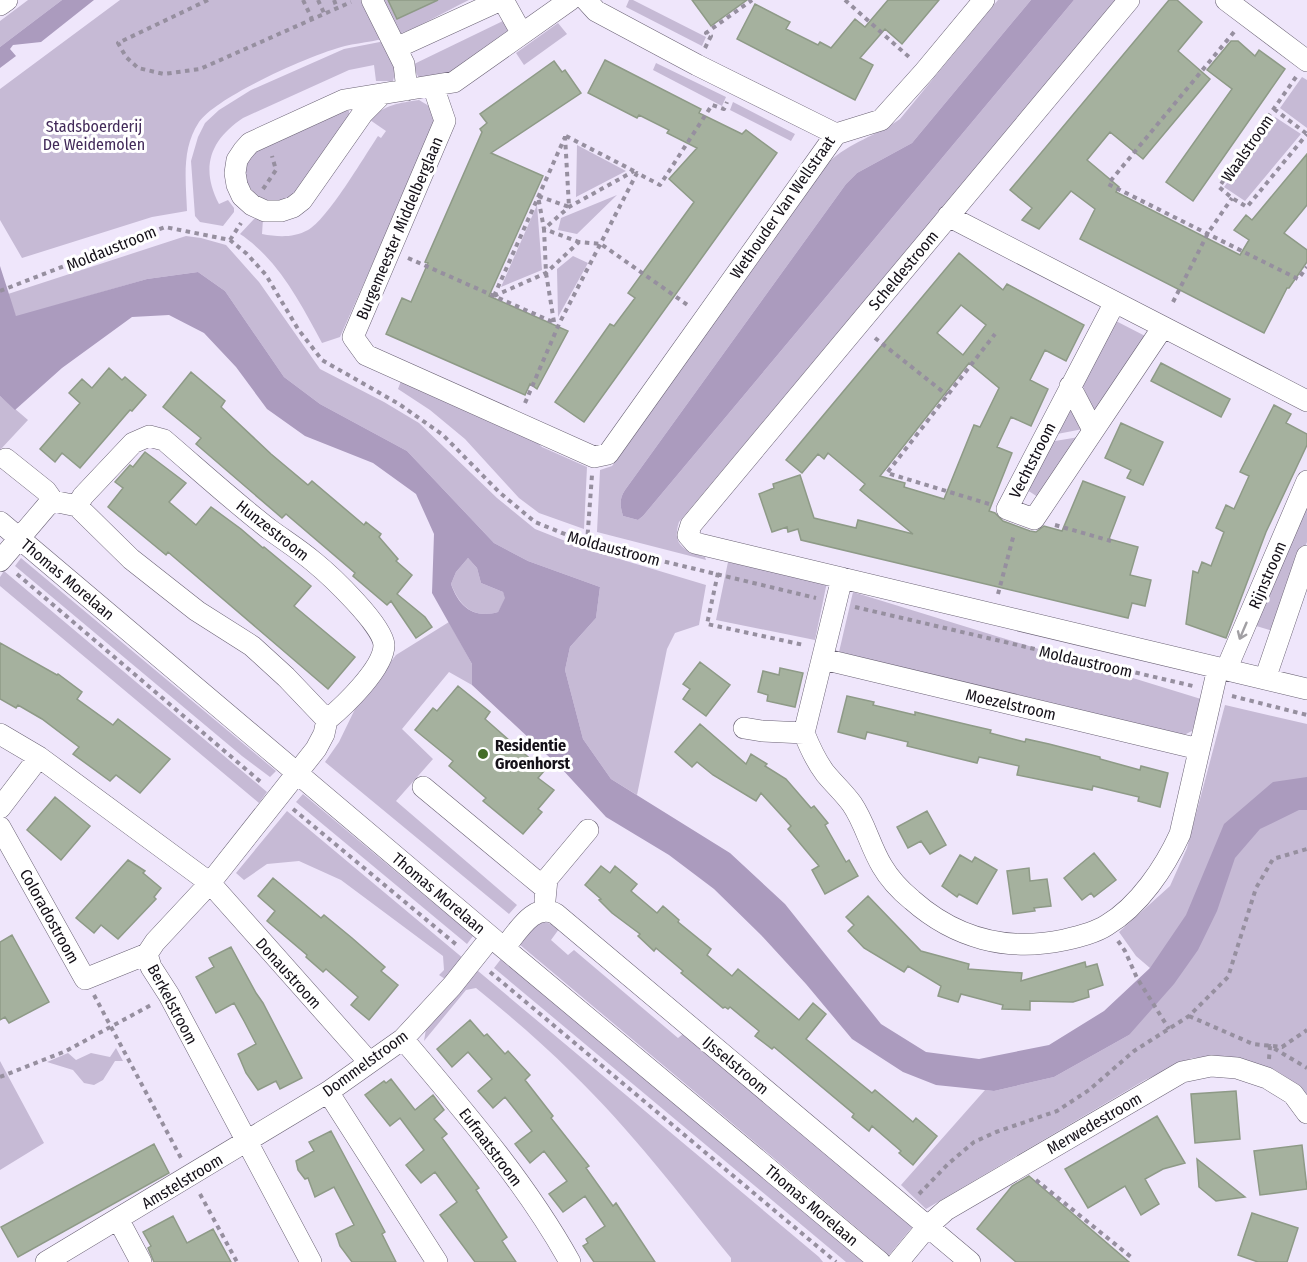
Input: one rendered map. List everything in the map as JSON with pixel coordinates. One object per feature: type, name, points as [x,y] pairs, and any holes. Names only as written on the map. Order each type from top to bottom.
[{"type":"street","points":[[0,5],[7,0]]},
{"type":"street","points":[[372,0],[404,64],[407,90]]},
{"type":"street","points":[[396,48],[502,0],[522,34]]},
{"type":"street","points":[[382,94],[363,113],[302,200],[293,207],[281,212],[266,211],[252,205],[242,196],[235,173],[237,160],[250,143],[345,100],[454,82],[570,0]]},
{"type":"street","name":"Wethouder Van Wellstraat","points":[[586,0],[596,11],[697,65],[837,134],[601,455]]},
{"type":"street","points":[[837,134],[881,120],[984,0]]},
{"type":"street","name":"Scheldestroom","points":[[695,543],[688,535],[691,525],[1129,0]]},
{"type":"street","points":[[1226,0],[1248,16],[1304,67]]},
{"type":"street","name":"Burgemeester Middelberglaan","points":[[433,86],[445,121],[353,337],[366,355],[517,423],[601,455]]},
{"type":"street","points":[[948,216],[1307,401]]},
{"type":"street","name":"Vechtstroom","points":[[1020,514],[1070,386],[1115,302]]},
{"type":"street","name":"Vechtstroom","points":[[1020,514],[1094,430],[1163,327]]},
{"type":"street","points":[[1070,386],[1094,430]]},
{"type":"street","name":"Hunzestroom","points":[[77,506],[83,496],[132,443],[149,436],[164,440],[269,529],[313,561],[368,616],[381,634],[384,645],[381,658],[342,707],[327,720],[324,734],[316,749],[297,773]]},
{"type":"street","points":[[6,459],[46,491],[53,501],[77,506],[131,558],[189,605],[252,646],[286,677],[327,720]]},
{"type":"street","name":"Rijnstroom","points":[[1222,669],[1307,481]]},
{"type":"street","points":[[0,560],[53,501]]},
{"type":"street","name":"Thomas Morelaan","points":[[0,522],[880,1262]]},
{"type":"street","name":"Moldaustroom","points":[[695,543],[1307,689]]},
{"type":"street","points":[[1265,679],[1307,556]]},
{"type":"street","points":[[842,578],[804,733],[812,753],[826,774],[854,806],[882,867],[910,899],[931,916],[972,937],[1020,945],[1075,937],[1106,926],[1145,890],[1172,851],[1180,834],[1213,691],[1222,669]]},
{"type":"street","name":"Moezelstroom","points":[[824,654],[1199,749]]},
{"type":"street","points":[[744,728],[804,733]]},
{"type":"street","points":[[0,734],[39,757],[210,883]]},
{"type":"street","points":[[0,808],[39,757]]},
{"type":"street","name":"Berkelstroom","points":[[297,773],[210,883],[155,942],[147,954],[151,967],[169,995],[311,1262]]},
{"type":"street","name":"IJsselstroom","points":[[423,787],[545,899],[550,910],[970,1262]]},
{"type":"street","name":"Coloradostroom","points":[[0,827],[85,979],[147,954]]},
{"type":"street","points":[[498,942],[534,913],[545,899],[547,879],[588,830]]},
{"type":"street","name":"Donaustroom","points":[[210,883],[369,1062]]},
{"type":"street","name":"Dommelstroom","points":[[246,1142],[328,1092],[403,1039],[452,986],[473,958],[498,942]]},
{"type":"street","name":"Eufraatstroom","points":[[403,1039],[478,1127],[552,1230],[570,1262]]},
{"type":"street","name":"Merwedestroom","points":[[898,1262],[927,1227],[946,1210],[1182,1072],[1211,1066],[1237,1068],[1267,1078],[1293,1094],[1307,1113]]},
{"type":"street","points":[[328,1092],[437,1262]]},
{"type":"street","name":"Amstelstroom","points":[[46,1262],[246,1142]]},
{"type":"street","points":[[118,1219],[141,1262]]},
{"type":"path","points":[[208,0],[118,43],[126,57],[138,68],[164,74],[200,69],[354,0]]},
{"type":"path","points":[[312,0],[304,2],[312,19]]},
{"type":"path","points":[[318,0],[324,14]]},
{"type":"path","points":[[334,0],[338,8]]},
{"type":"path","points":[[697,65],[711,36],[706,33],[752,0]]},
{"type":"path","points":[[845,0],[925,71]]},
{"type":"path","points":[[1248,16],[1108,184],[1298,279],[1307,267]]},
{"type":"path","name":"Waalstroom","points":[[1304,67],[1219,187],[1247,207],[1307,134]]},
{"type":"path","points":[[565,136],[660,185],[712,105],[724,109],[736,85]]},
{"type":"path","points":[[1274,109],[1307,134]]},
{"type":"path","points":[[252,205],[276,170],[265,136]]},
{"type":"path","points":[[494,296],[565,136]]},
{"type":"path","points":[[565,136],[570,207]]},
{"type":"path","points":[[544,229],[570,207],[635,172]]},
{"type":"path","points":[[517,423],[556,323],[601,244],[635,172]]},
{"type":"path","points":[[538,196],[570,207]]},
{"type":"path","points":[[538,196],[544,229],[546,273],[556,323]]},
{"type":"path","points":[[1173,302],[1208,233],[1232,198]]},
{"type":"path","name":"Moldaustroom","points":[[0,291],[165,227],[230,240],[247,254],[266,275],[298,329],[322,360],[399,404],[443,435],[499,492],[535,522],[587,543],[1307,715]]},
{"type":"path","points":[[544,229],[579,242],[601,244],[704,316]]},
{"type":"path","points":[[494,296],[546,273],[579,242]]},
{"type":"path","points":[[389,250],[556,323]]},
{"type":"path","points":[[858,325],[947,395]]},
{"type":"path","points":[[995,334],[887,473],[1111,541]]},
{"type":"path","points":[[587,543],[601,455]]},
{"type":"path","points":[[993,614],[1020,514]]},
{"type":"path","points":[[723,549],[707,624],[824,654]]},
{"type":"path","name":"Thomas Morelaan","points":[[0,560],[278,797],[836,1262]]},
{"type":"path","points":[[906,1208],[948,1164],[974,1142],[1057,1111],[1089,1090],[1134,1051],[1189,1016],[1228,976],[1256,888],[1273,859],[1307,849]]},
{"type":"path","points":[[1106,926],[1125,951],[1137,978],[1169,1029]]},
{"type":"path","points":[[85,979],[237,1262]]},
{"type":"path","points":[[0,1077],[66,1051],[169,995]]},
{"type":"path","points":[[1189,1016],[1254,1044],[1282,1047],[1307,1030]]},
{"type":"path","points":[[1019,1167],[1131,1257]]},
{"type":"green space","points":[[28,0],[62,0],[0,47],[0,21]]},
{"type":"green space","name":"Stadsboerderij De Weidemolen","points":[[120,0],[469,0],[399,34],[330,50],[267,77],[225,100],[199,122],[189,143],[186,165],[187,211],[152,217],[22,258],[0,220],[0,89]]},
{"type":"green space","points":[[629,0],[706,37],[702,46],[626,7]]},
{"type":"green space","points":[[998,0],[1031,0],[912,143],[857,173],[846,184],[625,490],[621,503],[623,516],[638,520],[643,516],[1074,0],[1117,0],[679,522],[677,537],[679,542],[686,550],[705,557],[706,560],[597,532],[600,470],[612,466],[829,162],[845,150],[900,119]]},
{"type":"green space","points":[[505,20],[510,32],[450,73],[420,80],[412,65]]},
{"type":"green space","points":[[558,23],[567,34],[524,65],[516,53]]},
{"type":"green space","points":[[385,41],[397,65],[393,81],[376,81],[374,65],[349,70],[243,118],[232,127],[216,145],[210,167],[210,178],[219,204],[228,200],[234,212],[223,226],[200,222],[195,216],[191,161],[205,123],[219,110],[251,90],[344,49]]},
{"type":"green space","points":[[656,63],[726,97],[722,106],[653,70]]},
{"type":"green space","points":[[1302,77],[1307,80],[1307,128],[1280,108]]},
{"type":"green space","points":[[419,100],[429,106],[436,121],[340,337],[322,343],[297,298],[277,269],[254,244],[240,234],[254,219],[263,219],[262,234],[285,236],[308,230],[325,214],[378,136],[381,138],[386,131],[370,120],[387,107]]},
{"type":"green space","points":[[733,102],[795,134],[791,141],[730,110]]},
{"type":"green space","points":[[346,110],[349,111],[349,117],[319,163],[292,195],[284,201],[271,202],[258,196],[252,190],[244,172],[254,152]]},
{"type":"green space","points":[[1275,117],[1301,134],[1245,201],[1224,187]]},
{"type":"green space","points":[[577,145],[626,171],[576,197]]},
{"type":"green space","points":[[617,195],[577,234],[558,230],[561,218]]},
{"type":"green space","points":[[537,205],[542,270],[501,287]]},
{"type":"green space","points":[[186,236],[226,245],[259,282],[320,369],[419,423],[497,498],[535,529],[583,548],[706,585],[699,625],[675,633],[667,649],[637,795],[611,779],[583,739],[565,670],[570,647],[596,618],[600,587],[528,561],[494,543],[407,451],[320,404],[284,377],[225,291],[198,272],[147,279],[16,317],[8,294]]},
{"type":"green space","points":[[573,256],[588,263],[558,317],[557,269]]},
{"type":"green space","points":[[1114,320],[1149,338],[1096,416],[1081,382]]},
{"type":"green space","points":[[401,381],[587,467],[584,529],[539,513],[519,498],[465,439],[430,410],[398,389]]},
{"type":"green space","points":[[0,396],[28,420],[0,450]]},
{"type":"green space","points":[[1069,403],[1083,429],[1052,435]]},
{"type":"green space","points":[[1085,436],[1041,499],[1024,488],[1049,442]]},
{"type":"green space","points":[[1307,495],[1307,542],[1273,631],[1253,625]]},
{"type":"green space","points":[[21,558],[276,771],[270,777],[242,756],[15,566]]},
{"type":"green space","points":[[468,558],[477,568],[481,583],[503,592],[506,598],[498,612],[482,614],[475,612],[463,605],[455,592],[451,584],[456,572]]},
{"type":"green space","points":[[728,562],[827,582],[815,640],[716,620]]},
{"type":"green space","points":[[4,571],[267,792],[259,803],[0,586],[0,577]]},
{"type":"green space","points":[[853,592],[1201,699],[1192,731],[1184,735],[839,652]]},
{"type":"green space","points":[[449,622],[472,664],[472,685],[449,672],[402,729],[433,759],[396,801],[517,905],[509,914],[325,762],[339,742],[356,707],[396,655]]},
{"type":"green space","points":[[1225,705],[1307,724],[1307,1096],[1298,1085],[1275,1070],[1222,1057],[1192,1058],[1145,1080],[926,1209],[901,1185],[985,1090],[994,1091],[1054,1077],[1129,1035],[1150,968],[1136,956],[1119,932],[1170,886],[1187,848]]},
{"type":"green space","points":[[303,794],[473,936],[467,944],[296,802]]},
{"type":"green space","points":[[287,811],[464,959],[445,979],[439,975],[444,970],[443,956],[341,880],[299,861],[267,864],[244,880],[236,873]]},
{"type":"green space","points":[[543,922],[559,929],[551,940],[568,955],[574,950],[678,1038],[683,1034],[913,1226],[889,1255],[519,944],[534,926]]},
{"type":"green space","points":[[501,959],[863,1262],[846,1262],[494,968]]},
{"type":"green space","points":[[478,971],[823,1262],[731,1262],[731,1258],[615,1117],[549,1051],[476,988],[466,990],[424,1041],[426,1029]]},
{"type":"green space","points":[[116,1048],[123,1061],[115,1061],[103,1080],[94,1085],[84,1083],[73,1070],[47,1062],[68,1053],[76,1060],[91,1053],[110,1057]]},
{"type":"green space","points":[[0,1061],[44,1143],[0,1170]]},
{"type":"shaded area","points":[[62,0],[94,0],[41,42],[13,45],[10,49],[16,56],[0,68],[0,47]]},
{"type":"shaded area","points":[[1031,0],[1074,0],[643,516],[638,520],[623,516],[621,503],[625,490],[846,184],[857,173],[912,143]]},
{"type":"shaded area","points":[[0,266],[16,316],[147,279],[198,272],[225,291],[284,377],[320,404],[407,451],[494,543],[528,561],[600,587],[596,618],[570,647],[565,670],[583,739],[611,779],[730,853],[785,904],[881,1024],[926,1052],[979,1059],[1049,1045],[1104,1011],[1150,968],[1186,915],[1224,824],[1273,782],[1307,777],[1307,810],[1299,810],[1260,829],[1235,858],[1217,911],[1198,950],[1174,984],[1129,1035],[1054,1077],[994,1091],[936,1085],[903,1072],[852,1039],[761,935],[714,889],[669,855],[606,817],[562,769],[472,685],[472,664],[432,593],[434,534],[416,494],[373,463],[305,436],[267,409],[236,367],[204,333],[169,315],[132,317],[62,368],[15,410],[0,396]],"holes":[[[468,558],[477,568],[481,583],[503,592],[505,598],[498,612],[482,614],[468,609],[454,592],[451,584],[456,572]]]},
{"type":"building","points":[[388,0],[438,0],[397,19]]},
{"type":"building","points":[[692,0],[747,0],[711,26]]},
{"type":"building","points":[[888,0],[939,0],[902,44],[885,29],[860,58],[873,65],[855,100],[737,39],[755,4],[790,22],[786,29],[818,45],[820,42],[831,48],[855,19],[865,27]]},
{"type":"building","points":[[1169,0],[1177,0],[1202,22],[1178,51],[1210,79],[1143,159],[1110,132],[1087,160],[1119,187],[1116,192],[1240,255],[1249,240],[1234,230],[1246,215],[1252,220],[1307,154],[1307,205],[1284,233],[1307,250],[1307,262],[1287,288],[1264,333],[1080,239],[1095,209],[1071,191],[1039,229],[1022,220],[1032,208],[1010,190]]},
{"type":"building","points":[[1231,41],[1238,41],[1255,56],[1259,50],[1285,69],[1193,201],[1166,182],[1232,89],[1207,70]]},
{"type":"building","points":[[605,60],[701,109],[699,113],[742,134],[746,130],[777,153],[584,422],[555,402],[610,324],[614,326],[635,298],[628,293],[694,202],[669,179],[697,148],[667,133],[669,130],[639,115],[637,118],[588,93]]},
{"type":"building","points":[[554,61],[562,72],[565,70],[581,93],[491,153],[543,176],[489,296],[568,331],[537,389],[530,384],[525,395],[386,334],[402,298],[411,302],[428,263],[425,262],[482,132],[480,129],[487,123],[480,114]]},
{"type":"building","points":[[959,253],[1003,290],[1007,284],[1084,325],[1066,361],[1045,350],[1030,380],[1048,389],[1031,426],[1011,417],[997,447],[1012,453],[989,511],[995,513],[1003,521],[1030,531],[1036,532],[1044,526],[1062,531],[1083,481],[1125,497],[1109,539],[1138,547],[1130,575],[1151,580],[1145,606],[1132,603],[1128,618],[801,540],[798,529],[788,532],[787,527],[772,532],[759,494],[774,488],[773,484],[800,475],[814,518],[856,528],[858,520],[913,534],[860,490],[865,484],[828,453],[824,459],[818,454],[802,473],[786,460]],"holes":[[[961,305],[986,325],[963,355],[937,333]],[[969,363],[999,388],[980,427],[974,425],[944,499],[904,487],[905,483],[880,476]]]},
{"type":"building","points":[[1161,363],[1230,399],[1221,417],[1151,381]]},
{"type":"building","points":[[109,368],[122,380],[125,377],[146,395],[132,411],[130,410],[80,468],[62,453],[55,462],[40,449],[80,403],[69,393],[82,379],[92,388]]},
{"type":"building","points":[[191,372],[225,401],[221,407],[271,454],[308,485],[312,481],[364,525],[366,522],[381,534],[379,537],[398,559],[396,561],[412,575],[397,594],[425,617],[432,627],[416,638],[391,601],[387,605],[353,576],[355,573],[286,514],[282,518],[196,444],[201,438],[163,407]]},
{"type":"building","points":[[1274,405],[1291,414],[1286,423],[1307,434],[1307,445],[1266,532],[1226,638],[1186,624],[1193,571],[1198,573],[1202,562],[1211,566],[1224,532],[1216,528],[1226,505],[1234,509],[1249,476],[1240,472]]},
{"type":"building","points":[[1121,423],[1163,442],[1143,485],[1127,478],[1131,470],[1105,458]]},
{"type":"building","points":[[145,452],[186,483],[169,502],[196,525],[211,507],[311,586],[294,606],[355,657],[328,689],[168,552],[166,555],[108,507],[123,488],[115,482],[130,465],[133,467]]},
{"type":"building","points":[[0,643],[58,674],[82,692],[77,699],[113,725],[118,719],[170,759],[140,793],[116,775],[110,781],[73,754],[79,747],[42,719],[18,705],[16,708],[0,699]]},
{"type":"building","points":[[700,662],[730,685],[706,716],[683,699],[690,689],[683,684]]},
{"type":"building","points":[[780,668],[803,673],[795,707],[767,701],[768,695],[758,692],[763,671],[779,675]]},
{"type":"building","name":"Residentie Groenhorst","points":[[458,686],[490,712],[485,719],[544,771],[538,778],[554,790],[538,809],[542,812],[523,834],[483,801],[486,798],[449,766],[453,761],[415,730],[433,708],[437,711]]},
{"type":"building","points":[[847,696],[915,715],[915,712],[991,730],[990,733],[1025,742],[1026,739],[1049,744],[1140,770],[1141,766],[1168,773],[1160,807],[1138,801],[1139,797],[1093,786],[1092,790],[1017,775],[1019,766],[979,757],[977,763],[907,746],[908,742],[867,732],[865,739],[838,732]]},
{"type":"building","points":[[700,724],[746,764],[751,754],[786,779],[811,808],[814,806],[828,823],[825,825],[846,862],[849,860],[858,876],[825,894],[812,870],[819,866],[788,829],[791,826],[761,793],[756,801],[713,775],[697,762],[692,767],[675,752]]},
{"type":"building","points":[[55,797],[90,826],[61,860],[27,830]]},
{"type":"building","points":[[927,811],[946,845],[930,854],[921,841],[908,848],[897,827]]},
{"type":"building","points":[[1094,853],[1116,880],[1094,897],[1091,893],[1082,900],[1064,878]]},
{"type":"building","points":[[960,855],[972,862],[975,857],[997,870],[977,904],[959,894],[957,897],[942,886]]},
{"type":"building","points":[[128,860],[145,871],[143,873],[161,888],[154,897],[156,899],[118,939],[101,925],[94,933],[76,918]]},
{"type":"building","points":[[601,866],[610,873],[615,866],[637,884],[631,891],[657,913],[663,906],[679,920],[678,922],[711,949],[707,955],[732,976],[738,969],[799,1020],[813,1003],[826,1014],[806,1039],[872,1093],[875,1090],[913,1122],[916,1118],[937,1136],[913,1165],[899,1153],[901,1151],[872,1126],[869,1131],[852,1117],[854,1114],[774,1047],[772,1049],[755,1036],[759,1031],[730,1007],[723,1008],[681,973],[683,971],[656,948],[654,951],[638,936],[640,934],[612,913],[585,885]]},
{"type":"building","points":[[1029,868],[1030,881],[1047,879],[1051,906],[1013,914],[1007,871]]},
{"type":"building","points":[[273,878],[321,918],[324,915],[352,938],[385,967],[381,971],[398,985],[369,1020],[351,1005],[358,997],[326,969],[323,972],[267,921],[275,911],[258,896]]},
{"type":"building","points":[[868,896],[921,951],[969,964],[968,969],[1022,973],[1021,981],[1085,962],[1086,967],[1097,964],[1103,985],[1088,990],[1089,997],[1073,1002],[1030,1001],[1030,1010],[1002,1009],[1003,1005],[961,994],[958,1002],[938,996],[941,986],[908,966],[904,972],[864,948],[848,931],[854,925],[846,917]]},
{"type":"building","points":[[12,935],[49,1002],[9,1023],[5,1017],[0,1020],[0,942]]},
{"type":"building","points":[[231,947],[302,1078],[280,1089],[276,1081],[258,1090],[246,1073],[238,1054],[256,1044],[244,1021],[234,1003],[216,1013],[196,977],[214,967],[209,958]]},
{"type":"building","points":[[470,1020],[484,1036],[487,1034],[505,1054],[508,1051],[530,1075],[525,1080],[553,1116],[551,1118],[589,1166],[586,1168],[613,1206],[616,1203],[655,1262],[594,1262],[583,1246],[588,1243],[586,1239],[605,1226],[585,1196],[563,1212],[549,1194],[567,1181],[544,1151],[530,1163],[515,1144],[532,1131],[505,1097],[493,1108],[478,1091],[492,1079],[468,1052],[452,1067],[437,1049]]},
{"type":"building","points":[[391,1079],[415,1110],[433,1095],[444,1110],[434,1119],[447,1134],[442,1138],[479,1188],[476,1190],[507,1237],[502,1241],[516,1262],[475,1262],[440,1215],[457,1202],[435,1172],[421,1183],[406,1165],[424,1150],[400,1118],[390,1126],[365,1095],[384,1081],[386,1083]]},
{"type":"building","points":[[1236,1091],[1240,1139],[1195,1143],[1191,1094]]},
{"type":"building","points":[[1157,1116],[1185,1163],[1163,1169],[1145,1179],[1159,1204],[1141,1215],[1125,1186],[1088,1208],[1065,1169]]},
{"type":"building","points":[[331,1131],[385,1232],[382,1234],[396,1262],[352,1262],[340,1246],[336,1234],[354,1225],[334,1187],[315,1197],[308,1178],[305,1179],[298,1170],[296,1161],[314,1151],[309,1142]]},
{"type":"building","points":[[154,1144],[169,1173],[18,1257],[1,1227]]},
{"type":"building","points":[[1302,1145],[1307,1189],[1260,1195],[1254,1151]]},
{"type":"building","points":[[1197,1159],[1245,1197],[1216,1201],[1199,1187]]},
{"type":"building","points":[[1029,1176],[1129,1262],[1016,1262],[977,1229],[1012,1186]]},
{"type":"building","points":[[1252,1213],[1298,1228],[1287,1262],[1258,1262],[1238,1255]]},
{"type":"building","points":[[173,1216],[187,1243],[213,1229],[231,1262],[154,1262],[148,1248],[151,1246],[143,1232]]},
{"type":"place","name":"Residentie Groenhorst","points":[[483,754]]}]
